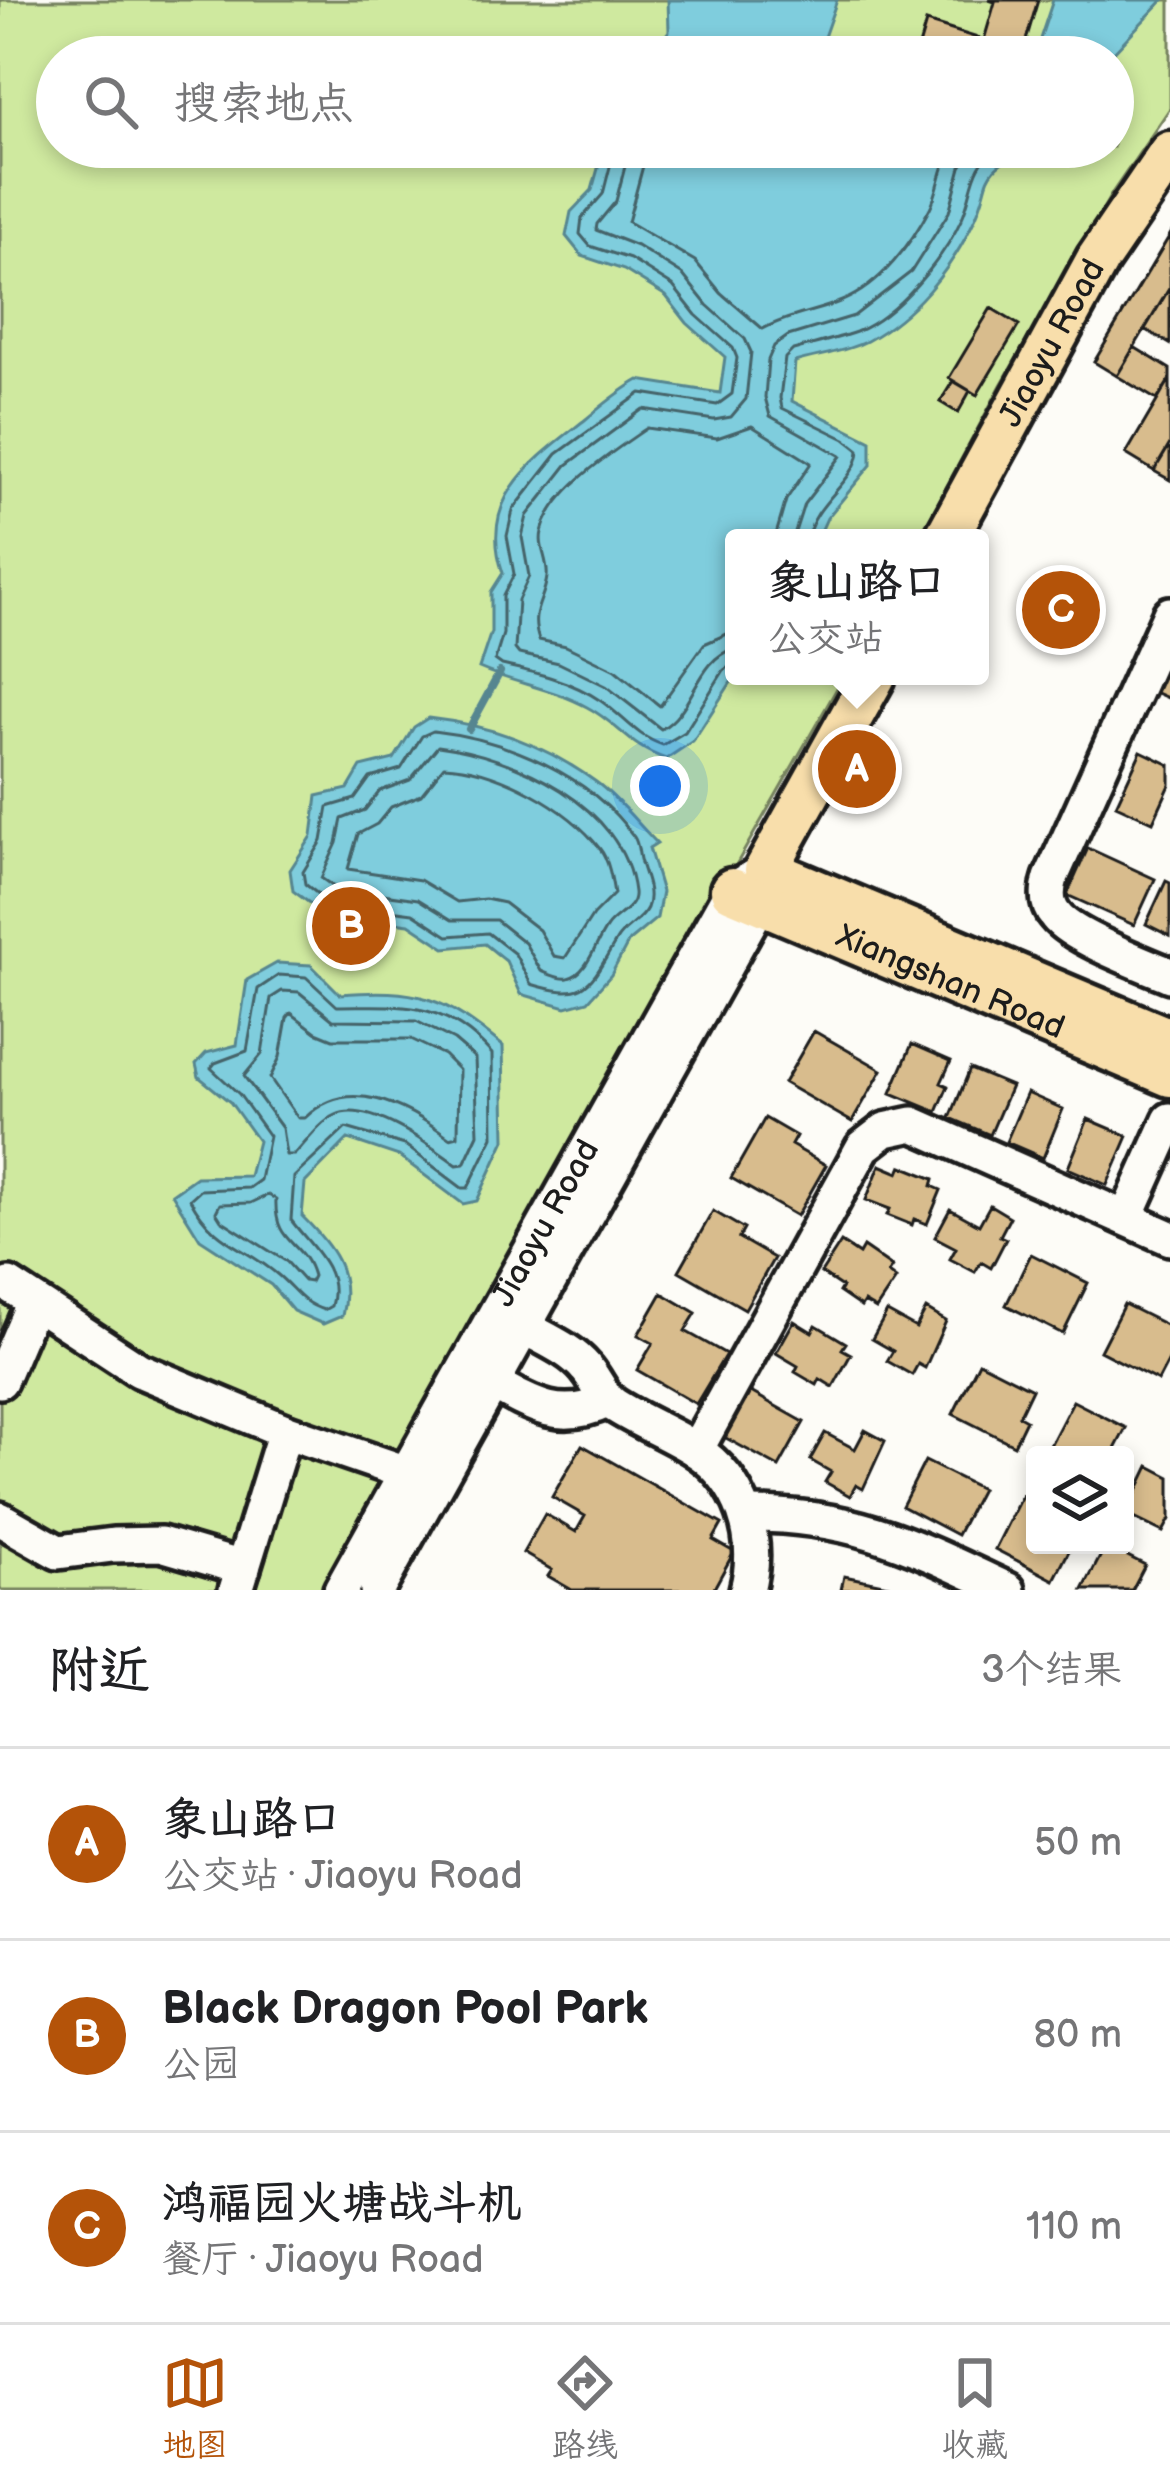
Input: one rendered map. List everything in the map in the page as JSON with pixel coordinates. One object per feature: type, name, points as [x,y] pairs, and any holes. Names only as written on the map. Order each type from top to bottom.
[{"type":"main road","name":"Jiaoyu Road","points":[[951,529],[1098,259],[1164,174]]},
{"type":"main road","name":"Jiaoyu Road","points":[[753,888],[869,685]]},
{"type":"main road","name":"Xiangshan Road","points":[[753,888],[1170,1040]]},
{"type":"main road","name":"Xiangshan Road","points":[[753,888],[1170,1075]]},
{"type":"street","points":[[1170,614],[1048,887],[1050,906],[1059,921],[1170,975]]},
{"type":"street","name":"Jiaoyu Road","points":[[376,1590],[524,1327],[753,888]]},
{"type":"street","name":"Jiaoyu Road","points":[[341,1590],[753,888]]},
{"type":"street","points":[[1126,1218],[1170,1120]]},
{"type":"street","points":[[696,1450],[863,1147],[885,1130],[914,1124],[1170,1238]]},
{"type":"street","points":[[0,1381],[21,1294],[139,1370],[285,1431],[407,1473]]},
{"type":"street","points":[[524,1327],[578,1360],[608,1401],[696,1450],[729,1483],[746,1515],[752,1542],[747,1590]]},
{"type":"street","points":[[493,1383],[552,1412],[579,1412],[608,1401]]},
{"type":"street","points":[[0,1520],[58,1552],[161,1544],[239,1579],[285,1431]]},
{"type":"street","points":[[746,1515],[850,1524],[893,1537],[1008,1590]]},
{"type":"green space","points":[[0,0],[1170,0],[1170,108],[1134,161],[1134,36],[36,36],[36,168],[1129,168],[1001,385],[924,529],[725,529],[725,685],[839,685],[549,1192],[329,1590],[0,1590]]},
{"type":"water","points":[[668,0],[837,0],[824,36],[665,36]]},
{"type":"water","points":[[1053,0],[1163,0],[1129,36],[1041,36]]},
{"type":"water","points":[[598,168],[996,168],[963,242],[915,305],[867,341],[795,362],[792,401],[871,441],[871,465],[822,529],[725,529],[725,685],[729,685],[693,741],[666,759],[574,701],[479,668],[491,632],[491,592],[503,573],[498,523],[515,483],[547,450],[639,380],[720,393],[725,357],[687,323],[666,296],[624,270],[582,256],[566,236],[571,212],[592,190]]},
{"type":"water","points":[[428,718],[495,731],[557,757],[604,788],[657,843],[649,848],[662,892],[657,918],[629,941],[611,975],[588,1001],[566,1007],[521,994],[506,961],[485,944],[445,948],[409,924],[323,913],[293,891],[290,870],[312,836],[317,796],[348,789],[361,767],[394,759],[414,727]]},
{"type":"water","points":[[277,963],[311,965],[340,994],[390,993],[428,999],[463,1016],[503,1046],[505,1140],[477,1201],[463,1204],[399,1156],[348,1139],[305,1183],[302,1216],[331,1249],[345,1286],[342,1316],[323,1324],[293,1311],[271,1285],[200,1239],[172,1194],[196,1177],[249,1176],[258,1141],[230,1102],[199,1077],[196,1064],[206,1053],[237,1045],[247,980]]},
{"type":"building","points":[[989,0],[1038,0],[1027,36],[985,36],[995,2]]},
{"type":"building","points":[[926,22],[971,36],[922,36]]},
{"type":"building","points":[[1170,235],[1170,287],[1117,376],[1094,362]]},
{"type":"building","points":[[1170,287],[1170,344],[1145,329]]},
{"type":"building","points":[[991,308],[1019,325],[977,395],[949,378]]},
{"type":"building","points":[[1134,347],[1170,369],[1170,379],[1157,400],[1117,376]]},
{"type":"building","points":[[1170,379],[1170,444],[1154,471],[1126,454]]},
{"type":"building","points":[[953,381],[970,391],[958,413],[940,402]]},
{"type":"building","points":[[1170,449],[1170,480],[1154,471]]},
{"type":"building","points":[[1170,653],[1170,699],[1152,691]]},
{"type":"building","points":[[1141,751],[1170,765],[1170,785],[1153,822],[1116,805]]},
{"type":"building","points":[[1088,848],[1155,879],[1134,925],[1067,895]]},
{"type":"building","points":[[1166,881],[1170,883],[1170,936],[1146,924]]},
{"type":"building","points":[[814,1031],[882,1070],[852,1122],[784,1083]]},
{"type":"building","points":[[912,1044],[951,1061],[941,1083],[948,1086],[937,1112],[891,1093]]},
{"type":"building","points":[[970,1069],[1011,1086],[990,1135],[950,1118]]},
{"type":"building","points":[[1027,1093],[1063,1109],[1043,1158],[1006,1142]]},
{"type":"building","points":[[765,1118],[796,1136],[791,1145],[826,1165],[797,1216],[731,1178]]},
{"type":"building","points":[[1088,1119],[1128,1136],[1107,1185],[1068,1168]]},
{"type":"building","points":[[880,1165],[899,1173],[902,1166],[934,1179],[932,1186],[941,1190],[927,1224],[914,1219],[912,1225],[866,1200]]},
{"type":"building","points":[[990,1205],[1010,1217],[1000,1236],[1006,1239],[991,1268],[981,1262],[975,1272],[950,1259],[956,1248],[935,1237],[950,1209],[979,1225]]},
{"type":"building","points":[[713,1211],[744,1229],[739,1238],[774,1258],[745,1309],[679,1271]]},
{"type":"building","points":[[841,1242],[859,1254],[863,1247],[892,1267],[888,1273],[896,1279],[876,1309],[864,1302],[861,1307],[821,1273]]},
{"type":"building","points":[[1031,1254],[1088,1283],[1063,1334],[1006,1305]]},
{"type":"building","points":[[662,1293],[696,1313],[685,1331],[726,1354],[696,1404],[637,1370],[653,1343],[638,1335]]},
{"type":"building","points":[[1124,1304],[1170,1327],[1170,1358],[1158,1381],[1100,1351]]},
{"type":"building","points":[[926,1309],[946,1321],[925,1368],[918,1364],[912,1375],[887,1361],[893,1351],[872,1339],[887,1312],[916,1328]]},
{"type":"building","points":[[794,1321],[812,1332],[816,1325],[846,1343],[842,1349],[851,1354],[833,1387],[820,1379],[817,1385],[795,1372],[798,1366],[776,1353]]},
{"type":"building","points":[[979,1362],[1032,1389],[1019,1416],[1026,1420],[1014,1445],[953,1414]]},
{"type":"building","points":[[749,1391],[804,1422],[779,1467],[724,1437]]},
{"type":"building","points":[[1073,1401],[1126,1428],[1117,1446],[1050,1446]]},
{"type":"building","points":[[865,1430],[885,1441],[863,1489],[856,1485],[850,1496],[825,1482],[831,1472],[810,1460],[825,1433],[855,1449]]},
{"type":"building","points":[[582,1445],[722,1524],[713,1540],[734,1552],[713,1590],[572,1590],[548,1576],[552,1570],[523,1553],[545,1514],[576,1532],[585,1516],[552,1497]]},
{"type":"building","points":[[925,1461],[981,1489],[957,1535],[902,1506]]},
{"type":"building","points":[[1149,1466],[1170,1477],[1170,1519],[1163,1532],[1134,1518],[1134,1497]]},
{"type":"building","points":[[1022,1495],[1026,1497],[1026,1554],[1067,1554],[1054,1580],[995,1549]]},
{"type":"building","points":[[1101,1554],[1124,1554],[1145,1565],[1132,1590],[1083,1590]]},
{"type":"building","points":[[844,1576],[907,1589],[841,1590]]},
{"type":"waterway","points":[[469,729],[500,672]]},
{"type":"place","name":"鸿福园火塘战斗机","points":[[1061,610]]},
{"type":"place","name":"象山路口","points":[[857,769]]},
{"type":"place","name":"Black Dragon Pool Park","points":[[351,926]]}]
